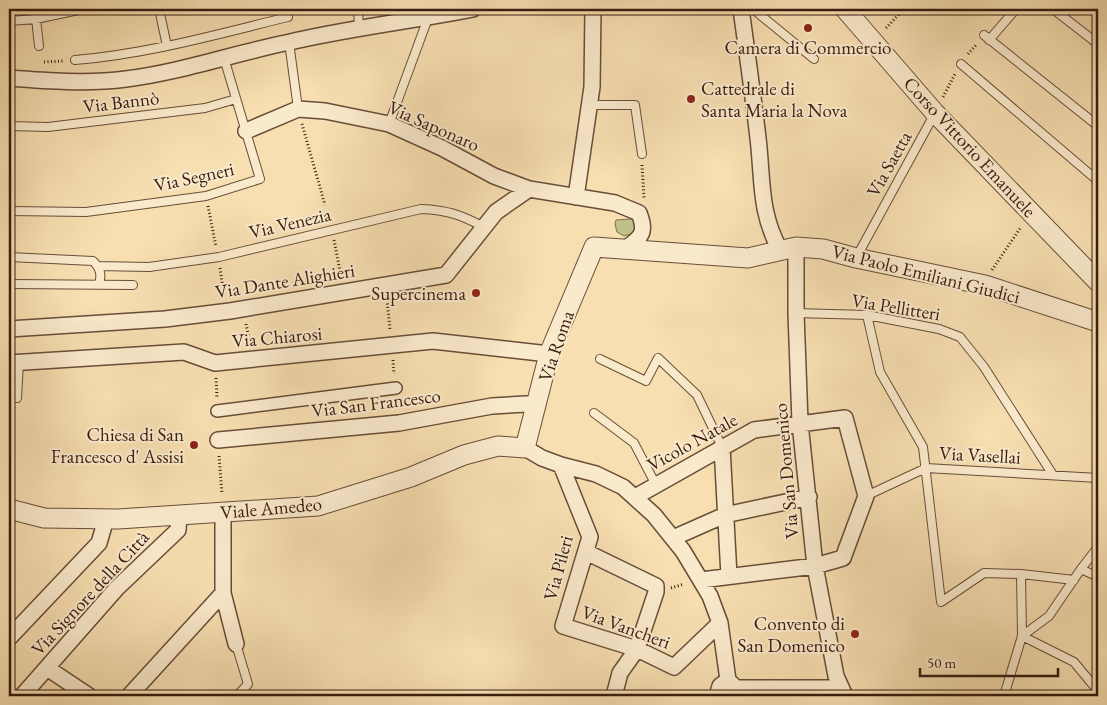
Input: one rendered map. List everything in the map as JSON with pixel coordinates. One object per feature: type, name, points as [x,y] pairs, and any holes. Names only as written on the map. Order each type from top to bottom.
[{"type":"street","points":[[9,78],[69,82],[127,79],[179,69],[289,42],[473,9]]},
{"type":"street","points":[[576,197],[592,87],[593,9]]},
{"type":"street","points":[[741,9],[759,140],[763,201],[772,236],[788,249]]},
{"type":"street","name":"Corso Vittorio Emanuele","points":[[845,9],[935,113],[1098,282]]},
{"type":"street","name":"Via Saponaro","points":[[246,132],[298,109],[325,111],[388,124],[442,148],[494,176],[529,189],[615,203],[639,213],[644,229],[641,236],[624,250]]},
{"type":"street","name":"Via Dante Alighieri","points":[[9,329],[165,319],[244,309],[446,275],[496,212],[529,189]]},
{"type":"street","name":"Via Paolo Emiliani Giudici","points":[[594,247],[748,258],[788,249],[822,248],[856,258],[985,285],[1098,322]]},
{"type":"street","name":"Via Roma","points":[[525,448],[549,354],[594,247]]},
{"type":"street","name":"Via San Domenico","points":[[788,249],[796,312],[800,423],[815,566],[836,676],[843,692]]},
{"type":"street","name":"Via Chiarosi","points":[[14,363],[184,352],[215,362],[433,341],[549,354]]},
{"type":"street","points":[[217,411],[396,388]]},
{"type":"street","name":"Via San Francesco","points":[[218,440],[399,423],[492,406],[537,405]]},
{"type":"street","name":"Vicolo Natale","points":[[635,498],[754,430],[845,418],[866,496]]},
{"type":"street","name":"Viale Amedeo","points":[[9,509],[44,518],[106,519],[318,506],[411,477],[464,455],[498,446],[525,448]]},
{"type":"street","points":[[722,447],[729,576]]},
{"type":"street","points":[[525,448],[542,458],[596,474],[623,487],[654,514],[701,580],[710,596],[720,623],[722,687],[797,692],[843,692]]},
{"type":"street","name":"Via Pileri","points":[[561,465],[590,538],[563,626]]},
{"type":"street","points":[[701,580],[815,566],[843,558],[866,496]]},
{"type":"street","points":[[672,538],[725,515],[809,497]]},
{"type":"street","points":[[223,512],[223,593],[236,644]]},
{"type":"street","name":"Via Signore della Città","points":[[22,696],[117,588],[178,530],[179,515]]},
{"type":"street","points":[[9,638],[99,543],[106,519]]},
{"type":"street","points":[[586,552],[656,586],[656,592],[637,649],[620,673],[614,696]]},
{"type":"street","points":[[129,696],[223,593]]},
{"type":"street","name":"Via Vancheri","points":[[563,626],[637,649],[674,666],[720,623]]},
{"type":"street","points":[[47,668],[89,696]]},
{"type":"lane","points":[[35,9],[39,46]]},
{"type":"lane","points":[[9,21],[36,19],[84,9]]},
{"type":"lane","points":[[159,9],[167,46]]},
{"type":"lane","points":[[358,9],[359,28]]},
{"type":"lane","points":[[752,9],[814,59]]},
{"type":"lane","points":[[1016,9],[986,38],[1098,126]]},
{"type":"lane","points":[[1053,9],[1098,44]]},
{"type":"lane","points":[[75,60],[167,46],[288,13]]},
{"type":"lane","points":[[388,124],[428,18]]},
{"type":"lane","points":[[289,42],[298,109]]},
{"type":"lane","name":"Via Segneri","points":[[9,211],[86,212],[206,196],[260,179],[224,58]]},
{"type":"lane","points":[[961,64],[1098,181]]},
{"type":"lane","name":"Via Bannò","points":[[9,126],[48,127],[205,108],[236,99]]},
{"type":"lane","points":[[590,105],[635,105],[642,154]]},
{"type":"lane","name":"Via Saetta","points":[[856,258],[935,113]]},
{"type":"lane","name":"Via Venezia","points":[[9,257],[93,261],[98,266],[149,267],[219,257],[421,209],[444,210],[467,218],[484,227]]},
{"type":"lane","points":[[98,266],[102,276],[99,284]]},
{"type":"lane","points":[[9,284],[133,285]]},
{"type":"lane","name":"Via Pellitteri","points":[[796,312],[867,315],[939,329],[960,337],[984,367],[1053,475]]},
{"type":"lane","points":[[867,315],[880,372],[923,447],[941,602],[984,573],[1021,574],[1074,580]]},
{"type":"lane","points":[[600,359],[646,381],[658,358],[697,395],[722,447]]},
{"type":"lane","points":[[9,398],[17,398],[14,363]]},
{"type":"lane","points":[[594,413],[634,443],[656,485]]},
{"type":"lane","name":"Via Vasellai","points":[[866,496],[926,468],[1098,478]]},
{"type":"lane","points":[[1022,636],[1049,616],[1081,569],[1098,548]]},
{"type":"lane","points":[[1081,569],[1098,577]]},
{"type":"lane","points":[[1004,696],[1022,636],[1021,574]]},
{"type":"lane","points":[[1022,636],[1074,662],[1098,691]]},
{"type":"lane","points":[[236,644],[248,684],[237,696]]},
{"type":"path","points":[[872,42],[904,9]]},
{"type":"path","points":[[935,113],[961,64],[986,38]]},
{"type":"path","points":[[40,62],[75,60]]},
{"type":"path","points":[[298,109],[325,205]]},
{"type":"path","points":[[642,154],[644,203]]},
{"type":"path","points":[[985,285],[988,276],[1031,212]]},
{"type":"path","points":[[332,230],[344,292]]},
{"type":"path","points":[[244,309],[253,359]]},
{"type":"path","points":[[656,592],[701,580]]},
{"type":"green space","points":[[631,219],[635,222],[635,228],[631,234],[624,236],[617,232],[616,220]]},
{"type":"place","name":"Camera di Commercio","points":[[808,28]]},
{"type":"place","name":"Cattedrale di Santa Maria la Nova","points":[[691,99]]},
{"type":"place","name":"Supercinema","points":[[476,293]]},
{"type":"place","name":"Chiesa di San Francesco d' Assisi","points":[[194,445]]},
{"type":"place","name":"Convento di San Domenico","points":[[855,634]]}]
